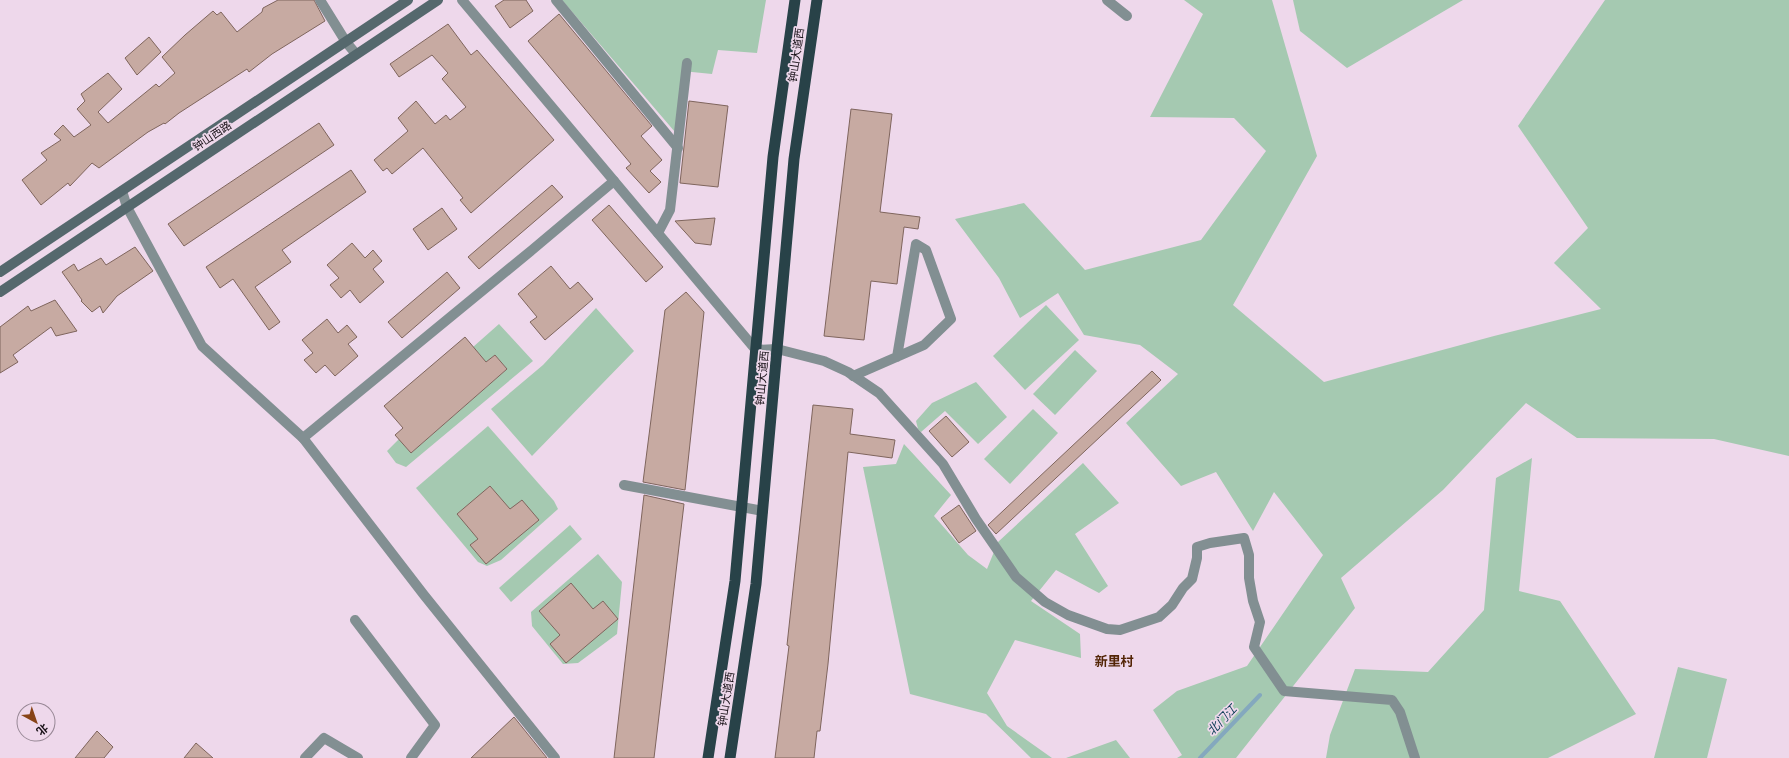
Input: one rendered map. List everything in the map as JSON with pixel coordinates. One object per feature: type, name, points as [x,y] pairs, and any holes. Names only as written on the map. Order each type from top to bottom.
[{"type":"highway","name":"钟山大道西","points":[[708,758],[735,581],[773,156],[795,0]]},
{"type":"highway","name":"钟山大道西","points":[[730,758],[756,584],[794,159],[816,0]]},
{"type":"main road","name":"钟山西路","points":[[0,272],[408,0]]},
{"type":"main road","name":"钟山西路","points":[[0,292],[438,0]]},
{"type":"street","points":[[320,0],[346,42],[356,54]]},
{"type":"street","points":[[462,0],[756,350],[777,349],[824,361],[853,376],[879,393],[943,464],[976,519],[1016,577],[1045,602],[1068,614],[1107,629],[1120,630],[1159,617],[1172,605],[1183,588],[1192,579],[1197,558],[1197,547],[1210,543],[1244,538],[1249,555],[1249,578],[1253,601],[1260,622],[1254,647],[1284,691],[1392,700],[1400,712],[1416,758]]},
{"type":"street","points":[[556,0],[678,148]]},
{"type":"street","points":[[1106,0],[1127,16]]},
{"type":"street","points":[[658,233],[670,210],[688,63]]},
{"type":"street","points":[[303,438],[614,181]]},
{"type":"street","points":[[122,191],[127,207],[202,346],[303,438],[424,595],[556,758]]},
{"type":"street","points":[[853,376],[897,357],[924,345],[951,319],[926,250],[916,244],[897,357]]},
{"type":"street","points":[[624,485],[763,511]]},
{"type":"street","points":[[355,620],[435,725],[411,758]]},
{"type":"street","points":[[305,758],[324,738],[358,758]]},
{"type":"green space","points":[[562,0],[766,0],[757,53],[718,50],[712,74],[682,71],[675,132]]},
{"type":"green space","points":[[1184,0],[1272,0],[1317,156],[1233,305],[1324,382],[1601,309],[1554,263],[1588,228],[1518,126],[1605,0],[1789,0],[1789,456],[1714,439],[1577,438],[1526,403],[1443,490],[1341,578],[1355,608],[1236,758],[1177,758],[1182,755],[1153,710],[1177,691],[1247,666],[1323,555],[1274,492],[1253,531],[1216,472],[1181,486],[1126,423],[1178,374],[1140,345],[1084,335],[1058,293],[1020,318],[999,278],[955,219],[1024,203],[1085,270],[1201,240],[1266,151],[1234,118],[1150,117],[1203,14]]},
{"type":"green space","points":[[1293,0],[1463,0],[1347,68],[1300,31]]},
{"type":"green space","points":[[1046,305],[1079,340],[1025,390],[993,356]]},
{"type":"green space","points":[[596,308],[634,351],[532,456],[491,409],[543,365]]},
{"type":"green space","points":[[499,324],[533,361],[406,467],[396,463],[387,451],[399,439],[411,453],[507,369],[495,355],[481,366],[477,361],[482,357],[473,347]]},
{"type":"green space","points":[[1075,350],[1097,371],[1055,415],[1033,394]]},
{"type":"green space","points":[[976,382],[1007,417],[978,444],[945,411],[921,432],[918,429],[916,421],[932,403]]},
{"type":"green space","points":[[1033,409],[1058,433],[1010,484],[984,459]]},
{"type":"green space","points":[[488,426],[554,501],[558,509],[501,560],[487,566],[478,562],[416,488]]},
{"type":"green space","points":[[904,444],[951,495],[934,516],[968,555],[987,569],[998,542],[1083,463],[1119,503],[1075,534],[1108,586],[1099,593],[1056,570],[1031,601],[1080,634],[1081,658],[1015,640],[987,693],[1007,726],[1052,758],[1031,758],[986,714],[910,694],[863,467],[896,464]]},
{"type":"green space","points":[[1532,458],[1519,591],[1560,601],[1636,714],[1548,758],[1326,758],[1330,735],[1355,669],[1428,672],[1484,610],[1496,478]]},
{"type":"green space","points":[[570,525],[582,539],[511,602],[499,588]]},
{"type":"green space","points":[[598,554],[622,582],[617,634],[578,663],[563,664],[532,626],[531,612]]},
{"type":"green space","points":[[1678,667],[1727,679],[1707,758],[1654,758]]},
{"type":"green space","points":[[1116,740],[1130,758],[1066,758]]},
{"type":"building","points":[[278,0],[314,0],[325,21],[272,54],[249,72],[247,69],[179,113],[165,124],[164,123],[148,132],[99,168],[92,163],[70,186],[68,183],[41,205],[22,180],[47,160],[41,153],[61,140],[54,134],[63,125],[74,137],[91,125],[77,109],[85,101],[81,94],[108,73],[122,89],[98,112],[108,123],[156,84],[159,87],[175,73],[162,57],[213,11],[217,15],[221,12],[237,32],[262,12],[263,8]]},
{"type":"building","points":[[504,0],[526,0],[533,11],[510,28],[495,6]]},
{"type":"building","points":[[559,14],[652,126],[641,136],[662,160],[650,171],[661,182],[649,193],[626,168],[631,164],[528,41]]},
{"type":"building","points":[[448,24],[471,55],[477,50],[554,140],[471,213],[460,200],[463,198],[423,148],[392,174],[387,168],[383,171],[374,160],[408,131],[398,118],[416,101],[435,124],[446,115],[450,120],[466,107],[442,79],[448,73],[432,55],[399,77],[390,64]]},
{"type":"building","points":[[149,37],[161,52],[137,75],[125,58]]},
{"type":"building","points":[[689,101],[728,106],[718,187],[680,183]]},
{"type":"building","points":[[851,109],[892,114],[880,212],[920,217],[918,229],[904,227],[897,284],[871,281],[864,340],[824,336]]},
{"type":"building","points":[[319,123],[334,145],[184,246],[168,224]]},
{"type":"building","points":[[351,170],[366,192],[282,250],[291,262],[255,287],[280,322],[269,330],[233,279],[220,288],[206,267]]},
{"type":"building","points":[[552,185],[563,197],[479,269],[468,257]]},
{"type":"building","points":[[609,205],[663,267],[646,282],[592,220]]},
{"type":"building","points":[[442,208],[457,229],[428,250],[413,229]]},
{"type":"building","points":[[715,218],[711,245],[695,243],[675,221]]},
{"type":"building","points":[[352,243],[365,258],[373,250],[382,261],[373,269],[384,282],[360,303],[350,290],[341,298],[330,285],[339,278],[327,265]]},
{"type":"building","points":[[135,247],[153,271],[117,296],[103,313],[100,306],[92,312],[81,301],[82,300],[62,272],[74,264],[78,271],[101,258],[106,265]]},
{"type":"building","points":[[551,266],[570,289],[578,282],[593,299],[545,340],[530,322],[537,317],[518,294]]},
{"type":"building","points":[[447,272],[460,288],[402,338],[388,322]]},
{"type":"building","points":[[686,292],[704,312],[685,490],[643,482],[665,310]]},
{"type":"building","points":[[55,300],[77,331],[56,336],[51,327],[13,355],[18,362],[0,373],[0,327],[28,306],[31,311]]},
{"type":"building","points":[[327,319],[338,333],[347,325],[357,337],[348,344],[358,356],[335,376],[325,365],[316,373],[304,360],[313,353],[302,340]]},
{"type":"building","points":[[465,337],[486,362],[495,355],[507,369],[411,453],[395,435],[403,428],[384,406]]},
{"type":"building","points":[[1152,371],[1161,380],[996,534],[988,525]]},
{"type":"building","points":[[813,405],[853,409],[850,434],[895,440],[892,458],[848,452],[828,664],[820,731],[817,731],[814,758],[775,758],[789,646],[787,645]]},
{"type":"building","points":[[946,416],[969,442],[952,457],[929,431]]},
{"type":"building","points":[[490,486],[510,509],[522,500],[539,520],[486,564],[470,545],[478,539],[457,514]]},
{"type":"building","points":[[644,495],[684,504],[654,758],[614,758]]},
{"type":"building","points":[[959,505],[976,531],[959,543],[941,518]]},
{"type":"building","points":[[571,583],[593,609],[603,601],[618,619],[566,663],[550,644],[560,635],[539,611]]},
{"type":"building","points":[[514,717],[547,758],[471,758]]},
{"type":"building","points":[[97,731],[113,747],[104,758],[75,758]]},
{"type":"building","points":[[196,743],[213,758],[184,758]]},
{"type":"waterway","name":"北门江","points":[[1200,758],[1260,695]]},
{"type":"district","name":"新里村","points":[[1114,661]]}]
